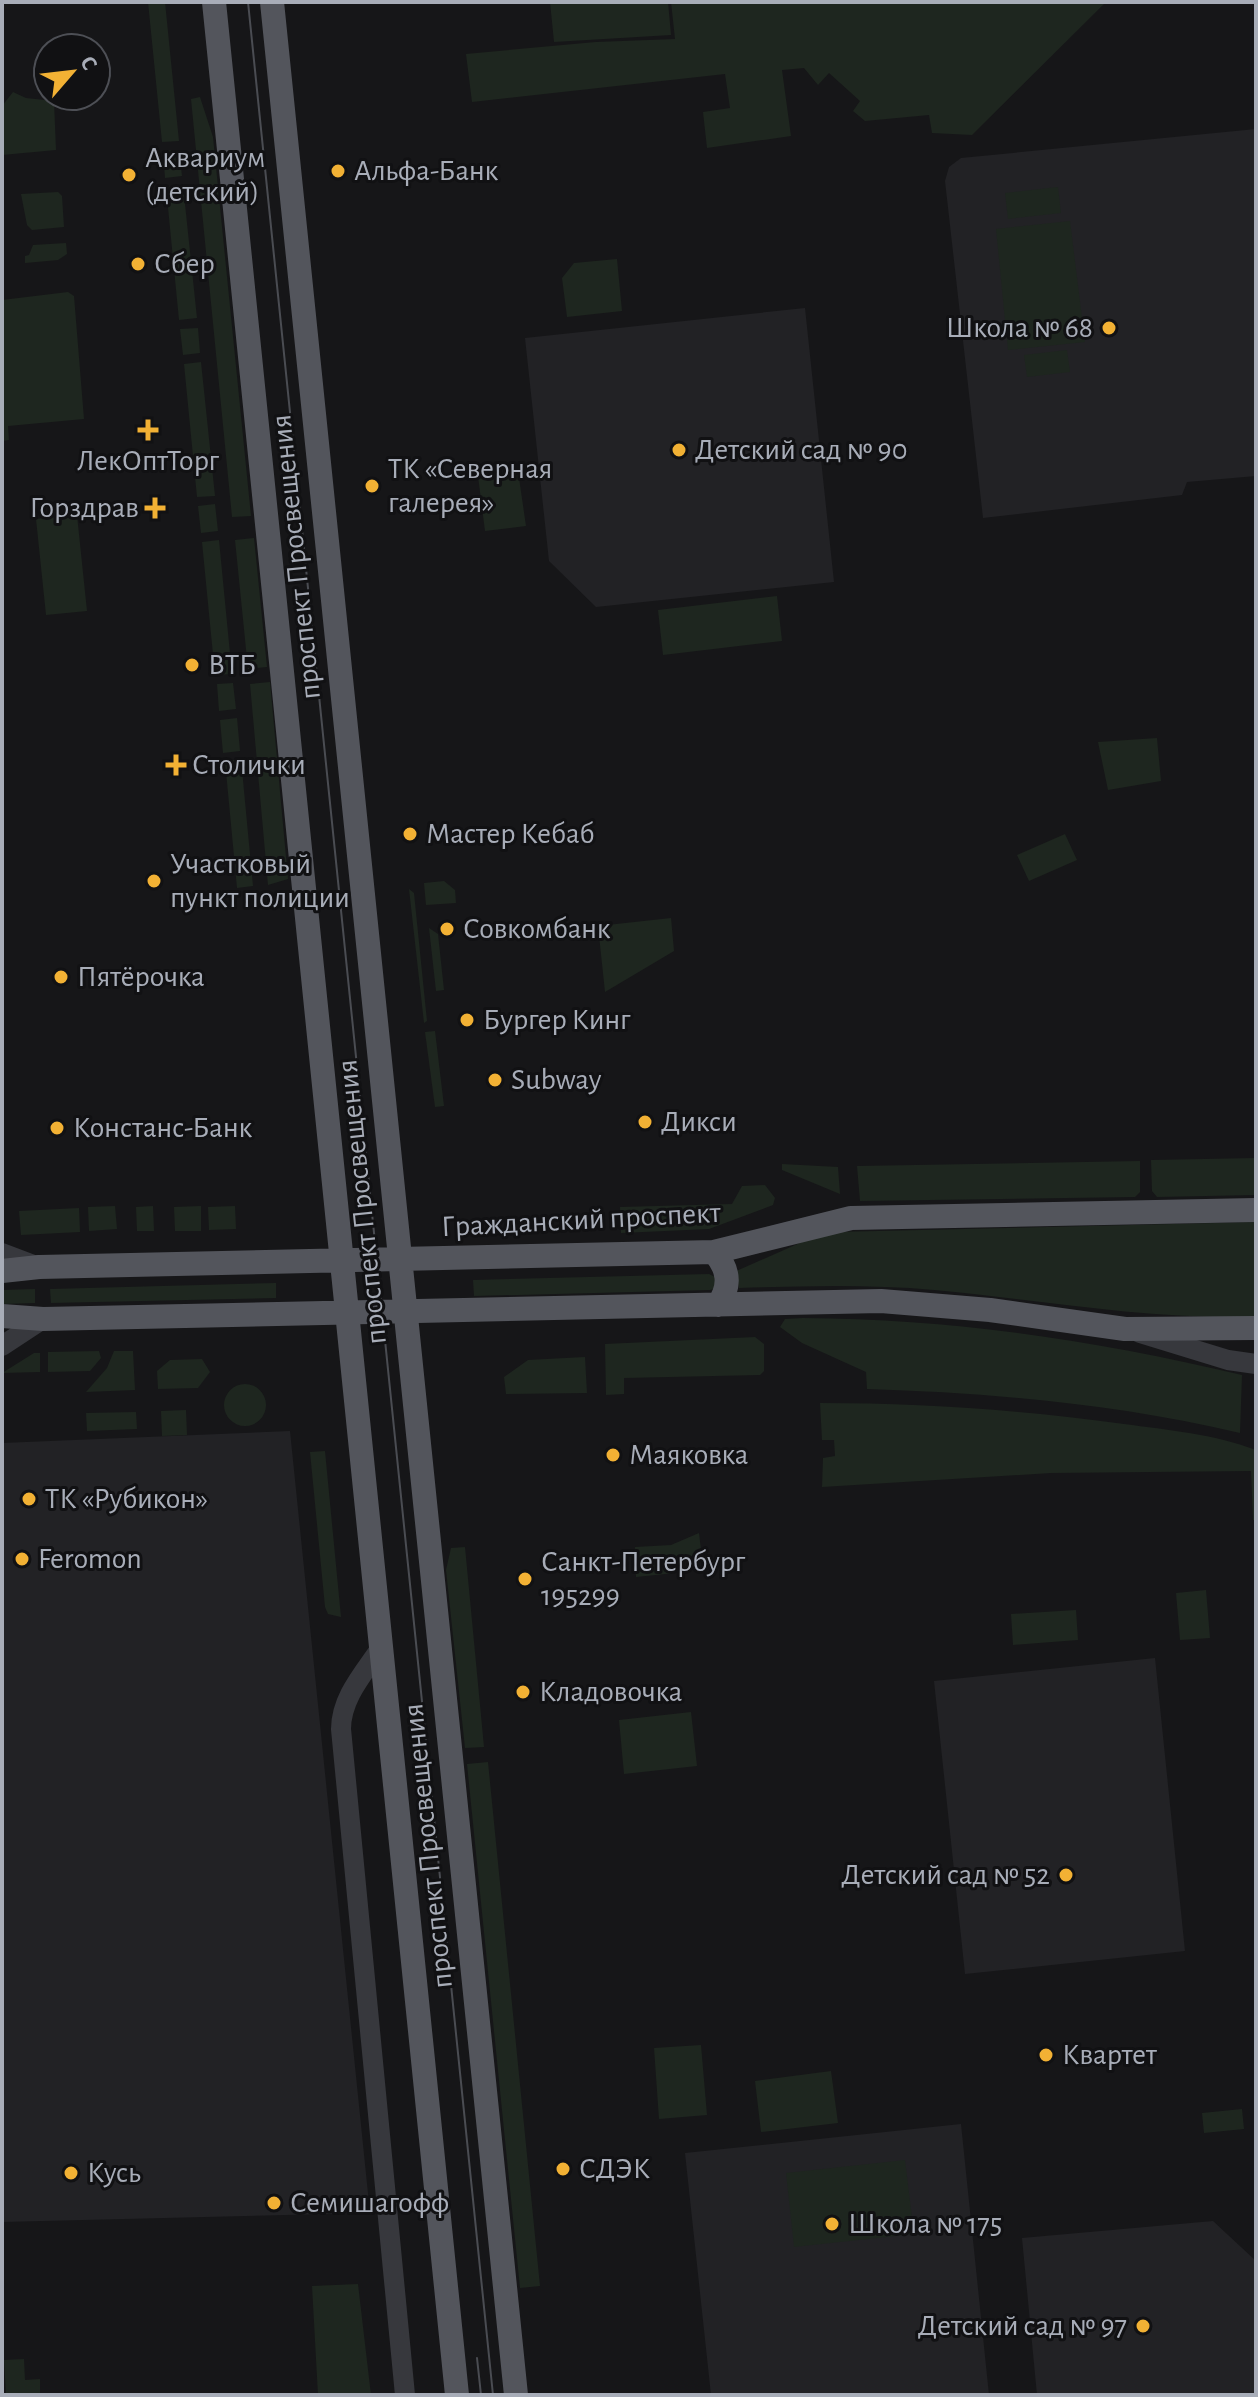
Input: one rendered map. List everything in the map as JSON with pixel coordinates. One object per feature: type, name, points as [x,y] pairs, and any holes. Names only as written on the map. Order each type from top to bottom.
[{"type":"main road","name":"проспект Просвещения","points":[[214,2],[457,2395]]},
{"type":"main road","name":"проспект Просвещения","points":[[272,2],[516,2395]]},
{"type":"main road","name":"Гражданский проспект","points":[[2,1271],[39,1267],[714,1252],[851,1218],[1256,1210]]},
{"type":"main road","points":[[714,1252],[724,1263],[728,1279],[726,1294],[718,1305]]},
{"type":"main road","points":[[2,1316],[43,1319],[803,1301],[929,1303],[1125,1329],[1256,1329]]},
{"type":"street","points":[[2,1253],[39,1267]]},
{"type":"street","points":[[2,1346],[43,1319]]},
{"type":"street","points":[[1125,1329],[1228,1360],[1256,1364]]},
{"type":"street","points":[[1256,1329],[1250,1343],[1256,1354]]},
{"type":"street","points":[[382,1646],[341,1712],[341,1729],[405,2395]]},
{"type":"shaded area","points":[[148,2],[165,2],[179,141],[162,142]]},
{"type":"shaded area","points":[[550,2],[668,2],[671,35],[554,42]]},
{"type":"shaded area","points":[[671,2],[1106,2],[972,135],[932,133],[929,115],[865,121],[853,111],[860,101],[829,73],[818,85],[804,68],[782,70],[791,136],[707,148],[703,112],[730,108],[725,74],[472,102],[466,54],[596,42],[675,39]]},
{"type":"shaded area","points":[[13,92],[32,99],[32,112],[54,112],[56,150],[2,155],[2,106]]},
{"type":"shaded area","points":[[200,97],[213,137],[251,516],[232,517],[191,99]]},
{"type":"shaded area","name":"Школа № 68","points":[[1256,129],[1256,476],[1187,482],[1182,495],[983,518],[945,181],[949,167],[961,158]]},
{"type":"shaded area","points":[[179,150],[182,176],[165,178],[163,151]]},
{"type":"shaded area","points":[[183,185],[197,318],[179,320],[166,187]]},
{"type":"shaded area","points":[[1058,187],[1061,213],[1008,219],[1005,193]]},
{"type":"shaded area","points":[[58,192],[62,196],[64,227],[32,230],[27,225],[21,194]]},
{"type":"shaded area","points":[[1070,221],[1085,342],[1008,350],[996,229]]},
{"type":"shaded area","points":[[66,243],[67,254],[58,260],[25,263],[25,256],[29,255],[33,245]]},
{"type":"shaded area","points":[[617,259],[622,311],[567,317],[562,278],[574,263]]},
{"type":"shaded area","points":[[68,292],[74,296],[84,419],[8,426],[9,440],[2,441],[2,300]]},
{"type":"shaded area","name":"Детский сад № 90","points":[[805,308],[834,582],[596,607],[549,561],[525,338]]},
{"type":"shaded area","points":[[198,328],[200,353],[183,355],[180,329]]},
{"type":"shaded area","points":[[1067,350],[1070,372],[1027,377],[1024,355]]},
{"type":"shaded area","points":[[201,362],[215,496],[197,497],[184,364]]},
{"type":"shaded area","points":[[518,471],[526,526],[485,531],[478,476]]},
{"type":"shaded area","points":[[215,504],[218,531],[201,533],[198,506]]},
{"type":"shaded area","points":[[77,515],[87,611],[46,615],[36,519]]},
{"type":"shaded area","points":[[254,538],[267,667],[248,669],[235,540]]},
{"type":"shaded area","points":[[219,540],[232,674],[215,675],[202,542]]},
{"type":"shaded area","points":[[777,596],[782,641],[663,655],[658,610]]},
{"type":"shaded area","points":[[270,682],[288,879],[268,885],[250,684]]},
{"type":"shaded area","points":[[233,683],[236,709],[219,711],[217,684]]},
{"type":"shaded area","points":[[237,718],[240,751],[223,753],[220,720]]},
{"type":"shaded area","points":[[1157,738],[1161,781],[1108,790],[1098,742]]},
{"type":"shaded area","points":[[241,759],[253,886],[237,888],[225,761]]},
{"type":"shaded area","points":[[1065,834],[1077,860],[1029,881],[1017,855]]},
{"type":"shaded area","points":[[444,881],[455,890],[456,903],[426,905],[424,883]]},
{"type":"shaded area","points":[[409,889],[414,893],[427,1021],[424,1023]]},
{"type":"shaded area","points":[[671,918],[674,951],[605,992],[598,926]]},
{"type":"shaded area","points":[[429,928],[438,934],[444,990],[436,991]]},
{"type":"shaded area","points":[[435,1031],[444,1106],[435,1107],[425,1032]]},
{"type":"shaded area","points":[[1256,1158],[1256,1195],[1157,1197],[1152,1191],[1151,1160]]},
{"type":"shaded area","points":[[1140,1161],[1140,1192],[1135,1197],[860,1201],[857,1166]]},
{"type":"shaded area","points":[[782,1164],[838,1167],[840,1194],[782,1170]]},
{"type":"shaded area","points":[[765,1185],[775,1198],[773,1205],[709,1229],[621,1233],[620,1207],[732,1204],[742,1186]]},
{"type":"shaded area","points":[[115,1206],[117,1229],[89,1231],[88,1207]]},
{"type":"shaded area","points":[[153,1206],[154,1231],[137,1231],[136,1207]]},
{"type":"shaded area","points":[[201,1206],[201,1231],[175,1231],[174,1207]]},
{"type":"shaded area","points":[[235,1206],[236,1229],[209,1230],[208,1207]]},
{"type":"shaded area","points":[[79,1208],[80,1232],[21,1235],[19,1211]]},
{"type":"shaded area","points":[[1256,1222],[1256,1317],[1135,1312],[910,1288],[739,1288],[734,1272],[811,1238],[834,1232]]},
{"type":"shaded area","points":[[709,1274],[715,1277],[716,1288],[710,1290],[474,1296],[473,1280]]},
{"type":"shaded area","points":[[276,1283],[276,1298],[51,1303],[50,1289]]},
{"type":"shaded area","points":[[35,1289],[35,1303],[2,1304],[2,1290]]},
{"type":"shaded area","points":[[785,1319],[915,1322],[1024,1334],[1133,1351],[1242,1375],[1240,1433],[1101,1407],[961,1393],[867,1389],[866,1372],[802,1343],[780,1327]]},
{"type":"shaded area","points":[[755,1337],[764,1344],[764,1371],[760,1375],[624,1378],[624,1394],[606,1395],[605,1344]]},
{"type":"shaded area","points":[[99,1351],[101,1358],[90,1371],[48,1372],[48,1352]]},
{"type":"shaded area","points":[[114,1351],[133,1351],[135,1390],[86,1392],[107,1368]]},
{"type":"shaded area","points":[[34,1353],[40,1353],[40,1372],[2,1373]]},
{"type":"shaded area","points":[[585,1357],[587,1393],[506,1394],[504,1377],[528,1360]]},
{"type":"shaded area","points":[[202,1359],[210,1372],[198,1388],[158,1389],[157,1371],[170,1360]]},
{"type":"shaded area","points":[[245,1384],[260,1390],[266,1405],[260,1420],[245,1426],[230,1420],[224,1405],[230,1390]]},
{"type":"shaded area","points":[[820,1403],[1010,1411],[1157,1428],[1224,1440],[1256,1450],[1256,1520],[1253,1520],[1251,1471],[1051,1473],[822,1487],[823,1458],[835,1456],[834,1440],[822,1440]]},
{"type":"shaded area","points":[[186,1410],[187,1435],[162,1436],[161,1411]]},
{"type":"shaded area","points":[[136,1412],[137,1429],[87,1431],[86,1413]]},
{"type":"shaded area","points":[[290,1431],[370,2213],[2,2222],[2,1443]]},
{"type":"shaded area","points":[[325,1451],[341,1617],[328,1614],[325,1607],[310,1452]]},
{"type":"shaded area","points":[[699,1533],[702,1558],[675,1560],[675,1573],[636,1577],[635,1547],[671,1545]]},
{"type":"shaded area","points":[[465,1547],[484,1747],[465,1748],[446,1570],[451,1548]]},
{"type":"shaded area","points":[[1206,1590],[1210,1638],[1180,1640],[1176,1593]]},
{"type":"shaded area","points":[[1076,1610],[1078,1640],[1013,1645],[1011,1614]]},
{"type":"shaded area","name":"Детский сад № 52","points":[[1155,1658],[1185,1951],[965,1974],[934,1681]]},
{"type":"shaded area","points":[[691,1712],[697,1766],[624,1774],[619,1720]]},
{"type":"shaded area","points":[[488,1762],[540,2286],[520,2288],[467,1764]]},
{"type":"shaded area","points":[[701,2045],[707,2115],[659,2119],[654,2048]]},
{"type":"shaded area","points":[[831,2071],[838,2123],[761,2132],[755,2081]]},
{"type":"shaded area","points":[[1242,2109],[1244,2129],[1204,2133],[1202,2113]]},
{"type":"shaded area","name":"Школа № 175","points":[[961,2124],[989,2395],[711,2395],[685,2153]]},
{"type":"shaded area","points":[[905,2160],[914,2234],[794,2247],[786,2173]]},
{"type":"shaded area","name":"Детский сад № 97","points":[[1213,2221],[1256,2261],[1256,2395],[1037,2395],[1022,2238]]},
{"type":"shaded area","points":[[358,2284],[371,2395],[318,2395],[312,2286]]},
{"type":"shaded area","points":[[24,2359],[25,2380],[40,2379],[40,2395],[6,2395],[4,2360]]},
{"type":"tram line","points":[[248,2],[493,2395]]},
{"type":"tram line","points":[[477,2358],[481,2395]]},
{"type":"place","name":"Альфа-Банк","points":[[338,171]]},
{"type":"place","name":"Аквариум (детский)","points":[[129,175]]},
{"type":"place","name":"Сбер","points":[[138,264]]},
{"type":"place","name":"Школа № 68","points":[[1109,328]]},
{"type":"place","name":"ЛекОптТорг","points":[[148,430]]},
{"type":"place","name":"Детский сад № 90","points":[[679,450]]},
{"type":"place","name":"ТК «Северная галерея»","points":[[372,486]]},
{"type":"place","name":"Горздрав","points":[[155,508]]},
{"type":"place","name":"ВТБ","points":[[192,665]]},
{"type":"place","name":"Столички","points":[[176,765]]},
{"type":"place","name":"Мастер Кебаб","points":[[410,834]]},
{"type":"place","name":"Участковый пункт полиции","points":[[154,881]]},
{"type":"place","name":"Совкомбанк","points":[[447,929]]},
{"type":"place","name":"Пятёрочка","points":[[61,977]]},
{"type":"place","name":"Бургер Кинг","points":[[467,1020]]},
{"type":"place","name":"Subway","points":[[495,1080]]},
{"type":"place","name":"Дикси","points":[[645,1122]]},
{"type":"place","name":"Констанс-Банк","points":[[57,1128]]},
{"type":"place","name":"Маяковка","points":[[613,1455]]},
{"type":"place","name":"ТК «Рубикон»","points":[[29,1499]]},
{"type":"place","name":"Feromon","points":[[22,1559]]},
{"type":"place","name":"Санкт-Петербург 195299","points":[[525,1579]]},
{"type":"place","name":"Кладовочка","points":[[523,1692]]},
{"type":"place","name":"Детский сад № 52","points":[[1066,1875]]},
{"type":"place","name":"Квартет","points":[[1046,2055]]},
{"type":"place","name":"СДЭК","points":[[563,2169]]},
{"type":"place","name":"Кусь","points":[[71,2173]]},
{"type":"place","name":"Семишагофф","points":[[274,2203]]},
{"type":"place","name":"Школа № 175","points":[[832,2224]]},
{"type":"place","name":"Детский сад № 97","points":[[1143,2326]]}]
